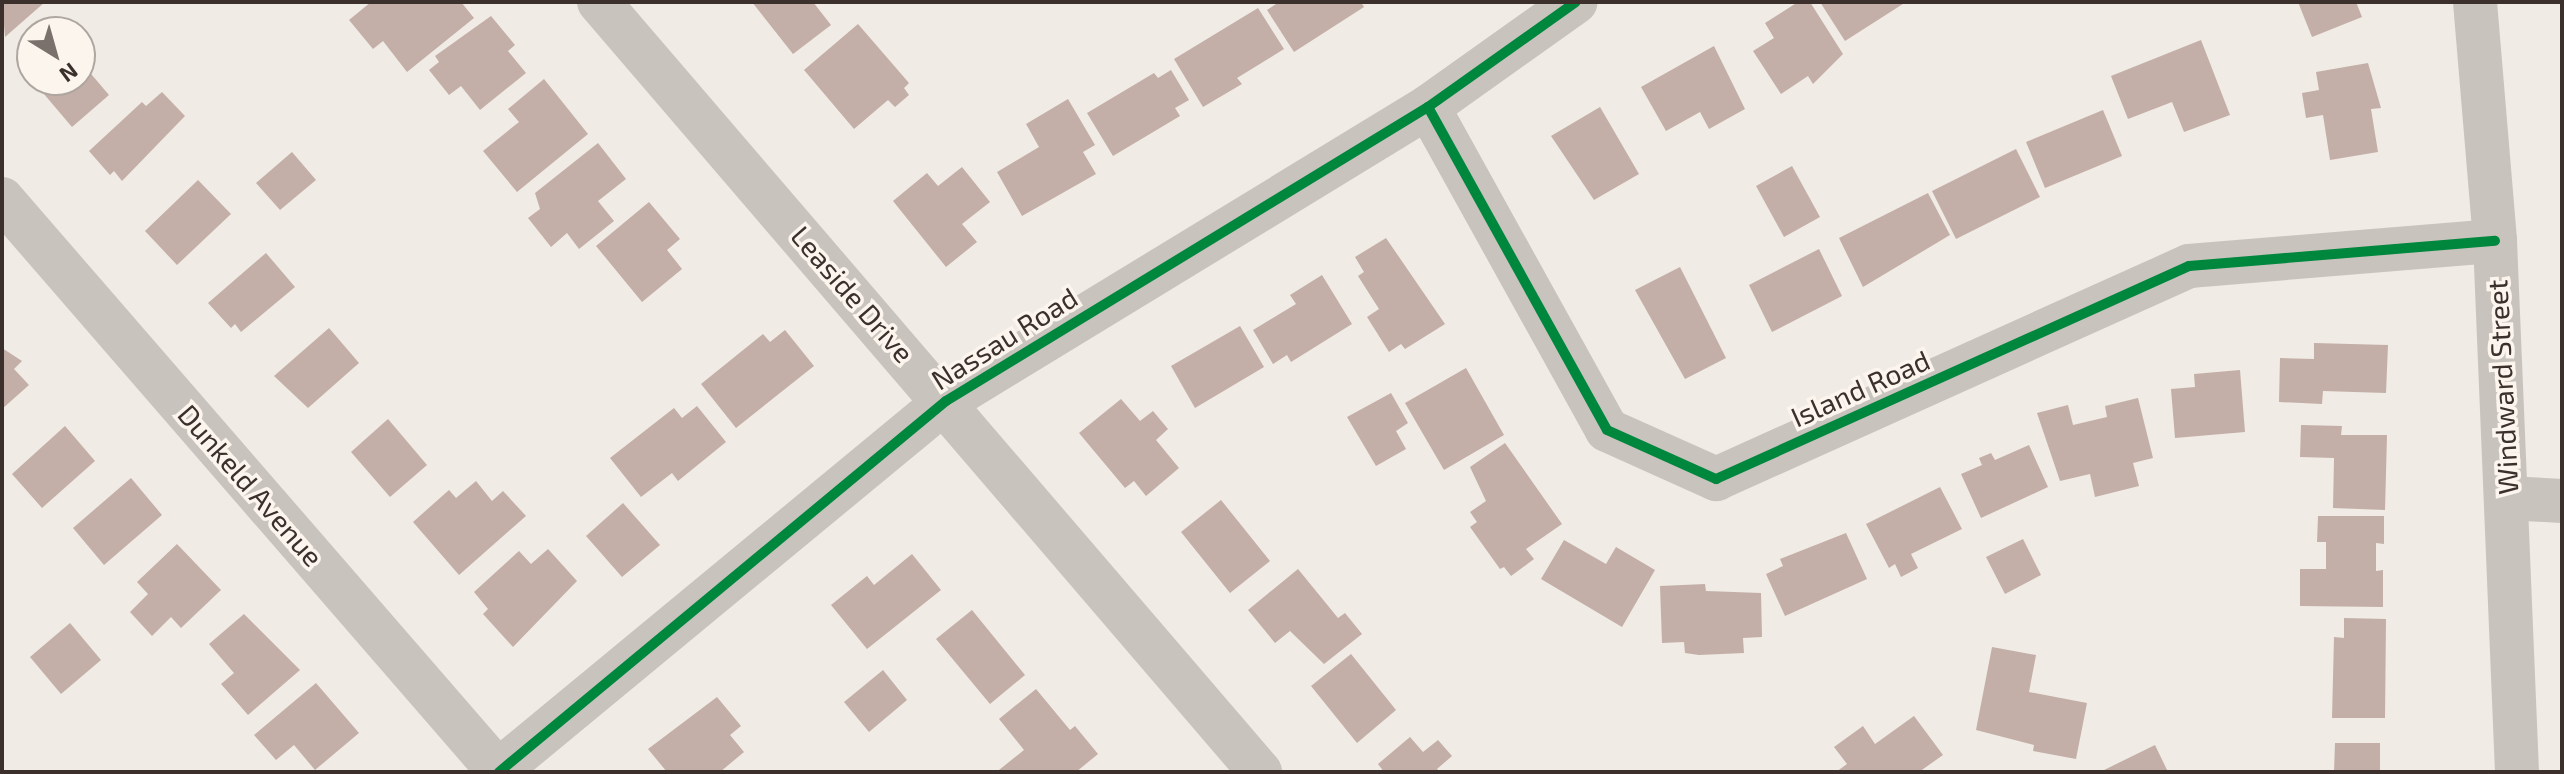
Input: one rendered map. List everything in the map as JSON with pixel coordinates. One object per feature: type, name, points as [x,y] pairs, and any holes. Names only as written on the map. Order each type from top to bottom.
[{"type":"street","name":"Leaside Drive","points":[[599,2],[946,401],[1260,772]]},
{"type":"street","name":"Nassau Road","points":[[499,771],[946,401],[1428,107],[1576,2]]},
{"type":"street","name":"Windward Street","points":[[2475,2],[2495,241],[2517,772]]},
{"type":"street","name":"Island Road","points":[[1428,107],[1607,430],[1716,479],[2189,266],[2495,241]]},
{"type":"street","name":"Dunkeld Avenue","points":[[2,199],[499,771]]},
{"type":"street","points":[[2507,498],[2562,501]]},
{"type":"building","points":[[2,2],[45,2],[29,16],[16,16],[16,27],[5,37]]},
{"type":"building","points":[[371,2],[461,2],[474,18],[407,72],[383,41],[373,49],[349,20]]},
{"type":"building","points":[[752,2],[813,2],[831,25],[793,54]]},
{"type":"building","points":[[1279,2],[1361,2],[1364,7],[1294,52],[1267,10]]},
{"type":"building","points":[[1798,2],[1810,2],[1843,54],[1813,84],[1808,76],[1781,94],[1753,51],[1774,38],[1765,23]]},
{"type":"building","points":[[1820,2],[1906,2],[1845,41]]},
{"type":"building","points":[[2298,2],[2356,2],[2362,17],[2312,37]]},
{"type":"building","points":[[1258,8],[1284,49],[1237,78],[1242,84],[1203,107],[1174,59]]},
{"type":"building","points":[[491,16],[515,45],[508,51],[526,73],[480,110],[461,86],[449,95],[429,70],[439,62],[435,56]]},
{"type":"building","points":[[858,24],[909,83],[904,88],[909,95],[895,107],[888,100],[854,129],[804,70]]},
{"type":"building","points":[[2201,40],[2230,115],[2184,132],[2172,102],[2128,119],[2111,76]]},
{"type":"building","points":[[1714,46],[1745,109],[1709,129],[1700,112],[1666,131],[1641,87]]},
{"type":"building","points":[[2368,63],[2381,108],[2371,109],[2378,152],[2330,160],[2323,115],[2306,118],[2302,93],[2319,90],[2316,72]]},
{"type":"building","points":[[1171,70],[1189,100],[1175,108],[1180,116],[1113,156],[1087,113],[1154,73],[1158,78]]},
{"type":"building","points":[[544,79],[588,134],[517,192],[483,151],[519,122],[508,109]]},
{"type":"building","points":[[96,80],[109,95],[72,127],[46,96],[96,96]]},
{"type":"building","points":[[162,92],[185,116],[122,181],[114,171],[110,175],[89,151],[142,102],[146,106]]},
{"type":"building","points":[[1068,99],[1095,145],[1083,152],[1096,174],[1022,216],[997,172],[1039,147],[1026,124]]},
{"type":"building","points":[[1600,107],[1639,174],[1594,200],[1551,136]]},
{"type":"building","points":[[2103,110],[2122,156],[2045,188],[2026,142]]},
{"type":"building","points":[[598,143],[626,179],[598,201],[614,221],[579,249],[567,233],[551,247],[528,218],[540,209],[535,193]]},
{"type":"building","points":[[2016,149],[2040,197],[1956,239],[1932,191]]},
{"type":"building","points":[[292,152],[316,180],[280,210],[256,183]]},
{"type":"building","points":[[1792,166],[1820,217],[1784,237],[1756,186]]},
{"type":"building","points":[[962,167],[990,202],[962,224],[977,242],[946,267],[893,201],[927,173],[938,186]]},
{"type":"building","points":[[198,180],[231,214],[177,265],[145,231]]},
{"type":"building","points":[[1928,193],[1950,235],[1863,287],[1839,238]]},
{"type":"building","points":[[649,202],[680,239],[667,250],[682,269],[642,302],[596,246]]},
{"type":"building","points":[[1386,238],[1445,324],[1405,349],[1401,344],[1389,352],[1367,317],[1379,309],[1358,276],[1364,272],[1355,257]]},
{"type":"building","points":[[1819,249],[1842,296],[1772,332],[1749,285]]},
{"type":"building","points":[[266,253],[295,287],[241,332],[235,324],[231,328],[208,303]]},
{"type":"building","points":[[1680,267],[1726,358],[1685,379],[1635,290]]},
{"type":"building","points":[[1322,275],[1352,324],[1291,362],[1287,355],[1273,364],[1253,330],[1296,304],[1290,295]]},
{"type":"building","points":[[1240,326],[1264,367],[1195,408],[1171,366]]},
{"type":"building","points":[[329,328],[359,363],[308,408],[274,376]]},
{"type":"building","points":[[785,330],[814,366],[736,428],[701,384],[763,334],[770,342]]},
{"type":"building","points":[[2314,343],[2388,345],[2386,393],[2323,391],[2322,404],[2279,402],[2280,358],[2314,359]]},
{"type":"building","points":[[2,348],[22,361],[14,369],[29,385],[2,409]]},
{"type":"building","points":[[1466,368],[1504,435],[1444,470],[1405,403]]},
{"type":"building","points":[[2240,370],[2245,432],[2175,438],[2171,389],[2195,387],[2194,374]]},
{"type":"building","points":[[1391,393],[1408,423],[1396,431],[1406,449],[1376,466],[1347,417]]},
{"type":"building","points":[[2138,398],[2153,458],[2133,463],[2139,486],[2095,497],[2090,474],[2060,481],[2037,413],[2068,405],[2073,425],[2107,417],[2105,406]]},
{"type":"building","points":[[1121,399],[1140,421],[1153,411],[1168,429],[1156,440],[1179,468],[1146,496],[1134,481],[1125,488],[1079,433]]},
{"type":"building","points":[[697,406],[726,442],[678,481],[672,473],[641,497],[610,458],[674,408],[682,418]]},
{"type":"building","points":[[388,419],[427,465],[390,497],[351,452]]},
{"type":"building","points":[[2301,425],[2342,426],[2341,435],[2387,435],[2385,510],[2333,508],[2334,458],[2300,457]]},
{"type":"building","points":[[65,426],[95,461],[42,508],[12,474]]},
{"type":"building","points":[[1505,443],[1562,524],[1526,549],[1534,559],[1511,576],[1504,567],[1500,569],[1470,527],[1477,522],[1470,512],[1486,501],[1470,467]]},
{"type":"building","points":[[2029,445],[2048,487],[1981,518],[1961,474],[1982,465],[1979,458],[1991,453],[1995,460]]},
{"type":"building","points":[[131,478],[162,515],[104,565],[73,528]]},
{"type":"building","points":[[476,481],[492,501],[503,491],[526,516],[459,575],[413,522],[449,490],[456,498]]},
{"type":"building","points":[[1940,487],[1962,529],[1911,554],[1918,568],[1901,577],[1895,564],[1889,568],[1866,524]]},
{"type":"building","points":[[1221,500],[1270,561],[1230,593],[1181,532]]},
{"type":"building","points":[[623,503],[660,545],[622,577],[586,536]]},
{"type":"building","points":[[2318,516],[2384,516],[2384,544],[2376,543],[2376,571],[2383,570],[2383,607],[2300,606],[2300,569],[2326,569],[2326,542],[2317,542]]},
{"type":"building","points":[[1846,533],[1867,579],[1785,616],[1766,574],[1783,566],[1780,559]]},
{"type":"building","points":[[2023,539],[2041,575],[2005,594],[1986,557]]},
{"type":"building","points":[[1564,540],[1606,564],[1616,547],[1655,570],[1622,627],[1541,579]]},
{"type":"building","points":[[177,544],[221,590],[181,628],[171,617],[152,636],[130,612],[148,594],[137,582]]},
{"type":"building","points":[[548,549],[577,581],[513,647],[483,614],[488,609],[474,592],[519,551],[531,564]]},
{"type":"building","points":[[912,554],[941,590],[867,649],[831,605],[867,576],[874,585]]},
{"type":"building","points":[[1298,569],[1338,618],[1345,613],[1362,634],[1324,664],[1290,631],[1275,643],[1248,610]]},
{"type":"building","points":[[1705,584],[1706,591],[1761,593],[1762,637],[1743,638],[1744,653],[1699,655],[1685,653],[1684,642],[1662,643],[1660,586]]},
{"type":"building","points":[[972,610],[1025,675],[990,704],[936,639]]},
{"type":"building","points":[[244,614],[300,670],[248,715],[221,684],[234,673],[209,644]]},
{"type":"building","points":[[2344,618],[2386,619],[2385,718],[2332,718],[2334,637],[2344,638]]},
{"type":"building","points":[[70,623],[101,660],[61,694],[30,657]]},
{"type":"building","points":[[1992,647],[2036,655],[2029,692],[2087,703],[2076,759],[2033,751],[2034,745],[1976,730]]},
{"type":"building","points":[[1351,654],[1396,710],[1357,743],[1311,686]]},
{"type":"building","points":[[883,670],[907,700],[869,732],[844,702]]},
{"type":"building","points":[[316,683],[359,733],[315,770],[294,745],[276,760],[254,735]]},
{"type":"building","points":[[1036,689],[1070,730],[1075,726],[1098,754],[1076,772],[999,770],[1024,750],[999,719]]},
{"type":"building","points":[[717,697],[741,726],[730,735],[744,752],[720,772],[667,772],[648,749]]},
{"type":"building","points":[[1914,716],[1943,755],[1919,772],[1836,772],[1847,764],[1834,747],[1863,726],[1875,744]]},
{"type":"building","points":[[1410,737],[1423,752],[1438,740],[1452,756],[1437,769],[1440,772],[1384,772],[1378,764]]},
{"type":"building","points":[[2335,743],[2380,743],[2380,772],[2334,772]]},
{"type":"building","points":[[2155,745],[2168,772],[2100,772]]},
{"type":"cycle path","points":[[499,772],[946,401],[1428,107],[1576,2]]},
{"type":"cycle path","points":[[1428,107],[1607,430],[1716,479],[2189,266],[2495,241]]}]
